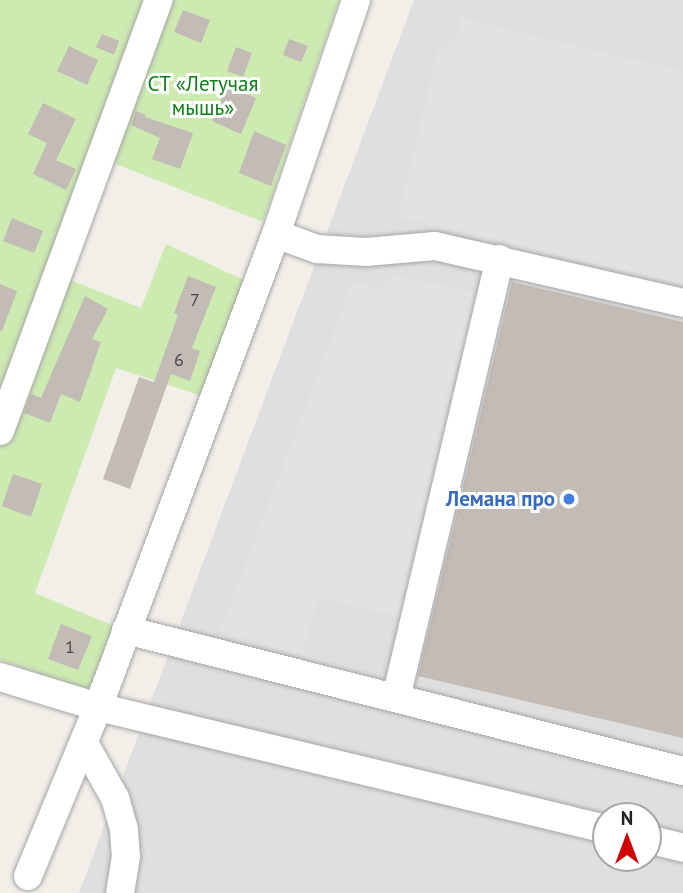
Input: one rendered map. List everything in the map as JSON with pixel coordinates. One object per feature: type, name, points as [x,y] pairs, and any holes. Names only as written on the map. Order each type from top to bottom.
[{"type":"street","points":[[0,431],[159,0]]},
{"type":"street","points":[[25,886],[84,743],[276,234],[356,0]]},
{"type":"street","points":[[276,234],[317,249],[366,253],[435,246],[683,303]]},
{"type":"street","points":[[396,698],[500,259]]},
{"type":"street","points":[[127,630],[683,771]]},
{"type":"street","points":[[0,677],[98,706],[592,826]]},
{"type":"street","points":[[84,743],[115,798],[124,830],[127,856],[120,893]]},
{"type":"street","points":[[662,843],[683,848]]},
{"type":"shaded area","points":[[414,0],[683,0],[683,893],[79,893]]},
{"type":"shaded area","points":[[460,18],[683,71],[683,284],[398,217],[438,48],[450,46],[455,40]]},
{"type":"shaded area","points":[[391,275],[478,293],[403,617],[319,598],[302,655],[220,632],[352,283],[381,288]]},
{"type":"green space","name":"СТ «Летучая мышь»","points":[[0,0],[339,0],[263,222],[93,155],[50,272],[141,308],[166,244],[246,281],[205,397],[116,368],[35,593],[116,627],[91,691],[0,660]]},
{"type":"building","points":[[183,10],[210,20],[201,43],[174,32]]},
{"type":"building","points":[[102,34],[119,41],[114,55],[96,47]]},
{"type":"building","points":[[289,39],[308,46],[301,62],[283,55]]},
{"type":"building","points":[[69,46],[98,60],[87,85],[57,71]]},
{"type":"building","points":[[236,47],[252,53],[243,77],[227,71]]},
{"type":"building","points":[[227,86],[256,98],[241,134],[212,121]]},
{"type":"building","points":[[43,103],[76,119],[56,160],[76,169],[66,190],[33,174],[47,143],[28,134]]},
{"type":"building","points":[[136,111],[146,115],[145,117],[193,133],[180,169],[152,159],[160,138],[131,125]]},
{"type":"building","points":[[254,131],[286,145],[271,186],[239,173]]},
{"type":"building","points":[[12,218],[43,231],[34,253],[3,241]]},
{"type":"building","points":[[188,276],[216,287],[192,348],[200,351],[190,381],[171,374],[130,489],[103,479],[139,377],[154,382],[178,315],[174,313]]},
{"type":"building","name":"Лемана про","points":[[512,282],[683,322],[683,738],[418,676]]},
{"type":"building","points":[[0,284],[17,291],[2,331],[0,331]]},
{"type":"building","points":[[85,296],[108,309],[92,339],[101,342],[80,402],[61,394],[50,423],[24,413],[31,394],[41,398]]},
{"type":"building","points":[[13,474],[42,484],[31,517],[2,506]]},
{"type":"building","points":[[61,624],[92,636],[78,670],[48,659]]},
{"type":"place","name":"Лемана про","points":[[569,499]]}]
